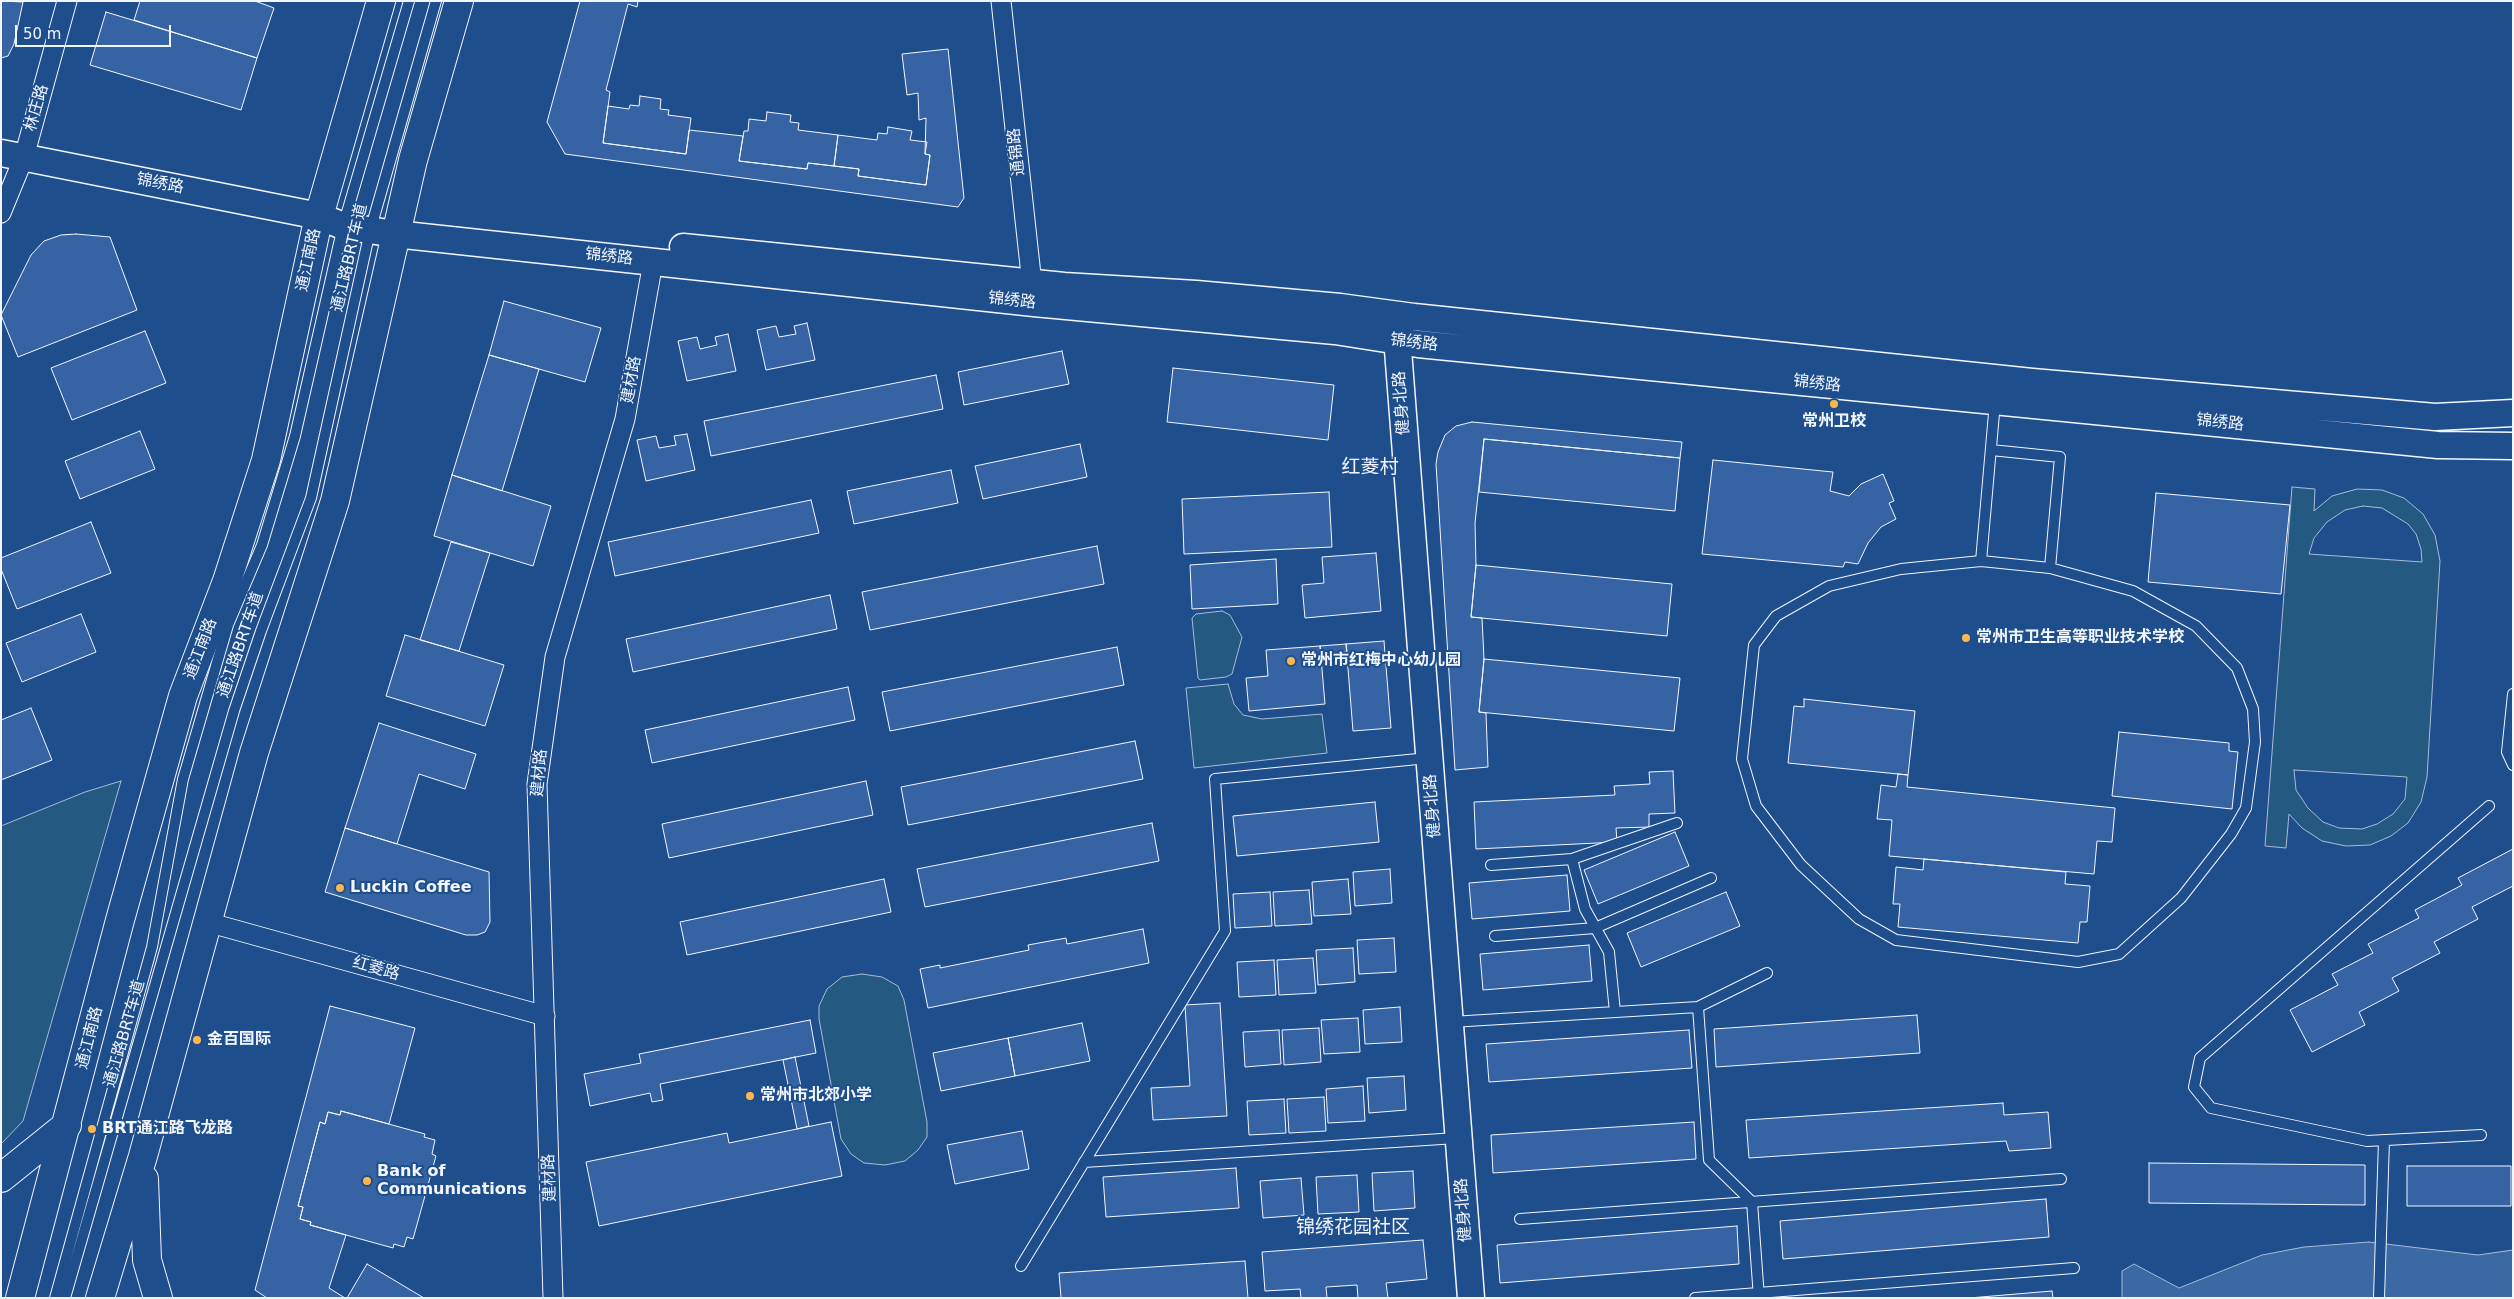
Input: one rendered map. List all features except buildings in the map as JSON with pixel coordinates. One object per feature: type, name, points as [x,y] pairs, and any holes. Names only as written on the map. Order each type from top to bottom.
[{"type":"main road","name":"通江南路","points":[[16,1294],[68,1125],[120,920],[182,696],[227,580],[266,460],[336,219],[381,1]]},
{"type":"main road","points":[[100,1298],[143,1156],[257,744],[335,501],[385,225],[413,160],[459,1]]},
{"type":"main road","points":[[1,1178],[68,1125]]},
{"type":"main road","points":[[143,1156],[147,1260],[158,1298]]},
{"type":"street","name":"林庄路","points":[[1,213],[13,155],[67,1]]},
{"type":"street","name":"通锦路","points":[[1001,1],[1033,293]]},
{"type":"street","name":"锦绣路","points":[[13,155],[336,219],[653,262],[1033,293],[1196,294],[1340,307],[1395,315],[2032,382],[2436,417],[2513,413]]},
{"type":"street","name":"锦绣路","points":[[385,225],[1033,293],[1335,331],[1397,341],[2438,445],[2513,446]]},
{"type":"street","name":"建材路","points":[[553,1298],[537,784],[555,657],[625,419],[653,262]]},
{"type":"street","name":"健身北路","points":[[1395,315],[1471,1298]]},
{"type":"street","name":"红菱路","points":[[207,922],[545,1016]]},
{"type":"lane","name":"通江路BRT车道","points":[[55,1298],[152,947],[182,779],[228,625],[262,546],[295,436],[336,219],[409,1]]},
{"type":"lane","name":"通江路BRT车道","points":[[65,1298],[234,711],[261,631],[311,498],[385,225],[436,1]]},
{"type":"lane","points":[[1981,562],[1996,401]]},
{"type":"lane","points":[[1991,450],[2060,457],[2050,568]]},
{"type":"lane","points":[[1981,562],[2050,568],[2133,591],[2196,626],[2237,668],[2253,709],[2256,742],[2246,808],[2231,834],[2181,898],[2118,954],[2078,962],[1896,940],[1859,919],[1801,865],[1756,806],[1742,759],[1754,646],[1776,616],[1829,586],[1901,569],[1981,562]]},
{"type":"lane","points":[[2513,694],[2507,752],[2513,765]]},
{"type":"lane","points":[[1021,1266],[1225,931],[1215,779],[1429,758]]},
{"type":"lane","points":[[2480,1135],[2367,1141],[2211,1108],[2194,1087],[2200,1058],[2489,806]]},
{"type":"lane","points":[[1491,865],[1572,859],[1677,822]]},
{"type":"lane","points":[[1572,859],[1585,909],[1609,952],[1615,1012]]},
{"type":"lane","points":[[1495,936],[1596,928],[1711,878]]},
{"type":"lane","points":[[1450,1022],[1698,1007],[1766,973]]},
{"type":"lane","points":[[1698,1007],[1709,1160],[1752,1202],[1759,1295]]},
{"type":"lane","points":[[1084,1162],[1458,1138]]},
{"type":"lane","points":[[2379,1298],[2384,1140]]},
{"type":"lane","points":[[1520,1219],[2061,1179]]},
{"type":"lane","points":[[1695,1298],[1759,1295],[2074,1268]]},
{"type":"shaded area","points":[[2292,487],[2315,489],[2314,511],[2332,496],[2357,489],[2382,490],[2404,498],[2423,514],[2435,535],[2440,561],[2427,777],[2421,802],[2408,823],[2391,836],[2370,845],[2346,846],[2322,841],[2302,828],[2289,814],[2286,848],[2265,846]],"holes":[[[2363,506],[2382,508],[2408,524],[2416,534],[2421,549],[2422,562],[2309,554],[2314,538],[2327,522],[2345,510]],[[2294,770],[2407,777],[2405,799],[2393,814],[2377,824],[2362,829],[2339,828],[2323,822],[2308,808],[2296,790]]]},
{"type":"shaded area","points":[[1222,611],[1230,615],[1242,637],[1232,674],[1226,677],[1200,680],[1198,678],[1192,618],[1196,614]]},
{"type":"shaded area","points":[[1228,684],[1234,704],[1243,715],[1262,719],[1322,714],[1327,753],[1194,768],[1186,688]]},
{"type":"shaded area","points":[[121,781],[23,1121],[1,1144],[1,826],[85,792]]},
{"type":"shaded area","points":[[862,974],[882,977],[898,986],[904,1000],[927,1122],[927,1137],[918,1150],[905,1161],[885,1165],[864,1163],[851,1154],[841,1139],[819,1019],[819,1006],[827,989],[842,977]]},
{"type":"shaded area","points":[[2369,1242],[2478,1255],[2513,1250],[2513,1298],[2122,1298],[2122,1271],[2134,1264],[2179,1288],[2262,1255],[2304,1247]]},
{"type":"place","name":"常州卫校","points":[[1834,404]]},
{"type":"place","name":"常州市卫生高等职业技术学校","points":[[1966,638]]},
{"type":"place","name":"常州市红梅中心幼儿园","points":[[1291,661]]},
{"type":"place","name":"Luckin Coffee","points":[[340,888]]},
{"type":"place","name":"金百国际","points":[[197,1040]]},
{"type":"place","name":"常州市北郊小学","points":[[750,1096]]},
{"type":"place","name":"BRT通江路飞龙路","points":[[92,1129]]},
{"type":"place","name":"Bank of Communications","points":[[367,1181]]},
{"type":"district","name":"红菱村","points":[[1370,468]]},
{"type":"district","name":"锦绣花园社区","points":[[1353,1228]]}]
